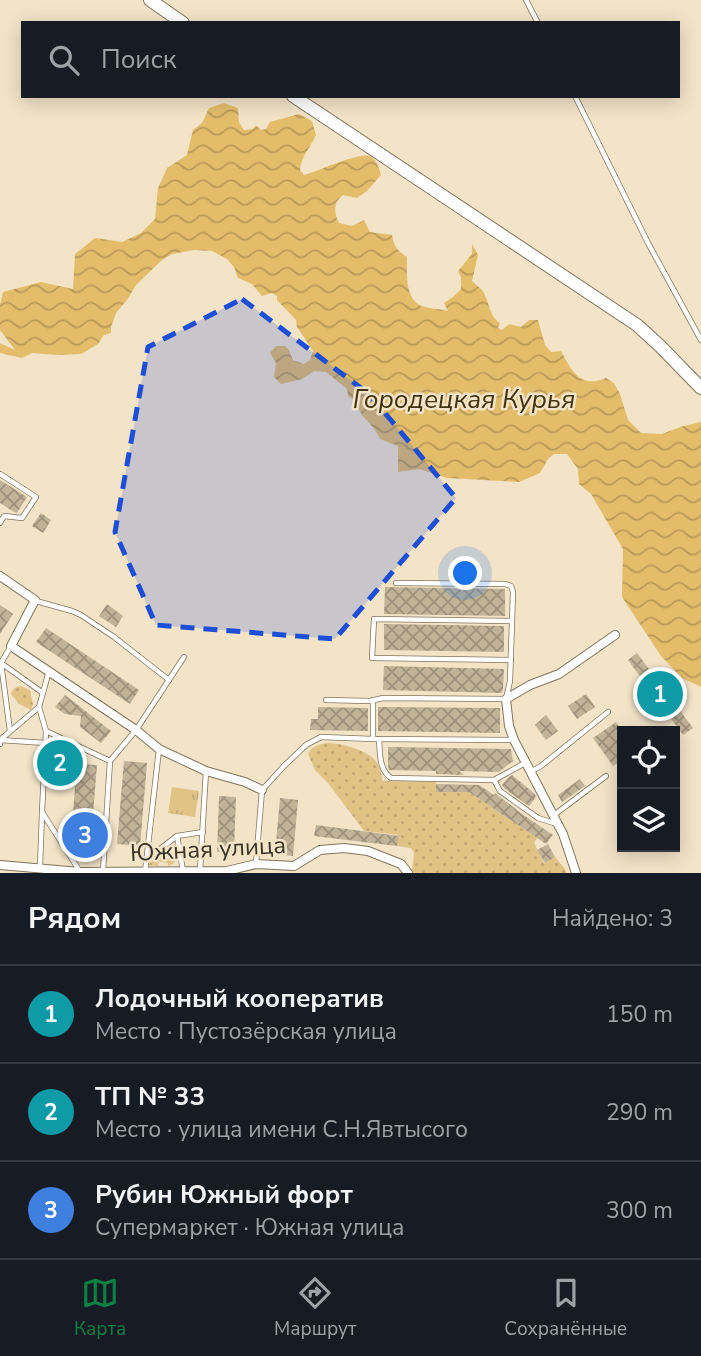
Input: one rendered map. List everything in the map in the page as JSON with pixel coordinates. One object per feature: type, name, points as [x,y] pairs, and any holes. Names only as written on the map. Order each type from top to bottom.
[{"type":"main road","points":[[150,0],[180,21]]},
{"type":"main road","points":[[296,98],[637,326],[701,388]]},
{"type":"street","points":[[0,576],[35,600],[11,646],[136,730],[159,749],[206,771],[245,782],[262,790]]},
{"type":"street","points":[[576,873],[555,820],[514,740],[509,726],[506,699],[530,685],[559,674],[615,635]]},
{"type":"street","name":"Южная улица","points":[[0,864],[80,873],[228,872],[256,864],[294,866],[320,850],[344,848],[368,852],[401,864],[408,873]]},
{"type":"lane","points":[[526,0],[537,21]]},
{"type":"lane","points":[[576,98],[648,243],[701,340]]},
{"type":"lane","points":[[0,474],[36,496],[22,518],[2,514],[0,523]]},
{"type":"lane","points":[[326,700],[506,699],[511,660],[511,586],[396,583]]},
{"type":"lane","points":[[35,600],[81,615],[169,680]]},
{"type":"lane","points":[[511,660],[372,658],[374,619],[512,621]]},
{"type":"lane","points":[[10,732],[0,663],[11,646]]},
{"type":"lane","points":[[103,872],[110,761],[136,730],[184,657]]},
{"type":"lane","points":[[0,663],[43,692]]},
{"type":"lane","points":[[39,869],[46,731],[39,707],[49,671]]},
{"type":"lane","points":[[373,700],[376,739],[385,774],[391,778],[494,780],[526,762]]},
{"type":"lane","points":[[0,741],[39,707]]},
{"type":"lane","points":[[531,772],[608,712]]},
{"type":"lane","points":[[46,731],[110,761]]},
{"type":"lane","points":[[256,864],[262,790],[306,745],[321,737],[514,740]]},
{"type":"lane","points":[[0,741],[46,743]]},
{"type":"lane","points":[[145,872],[159,749]]},
{"type":"lane","points":[[200,872],[206,771]]},
{"type":"lane","points":[[494,780],[500,791],[538,818],[555,820],[607,776]]},
{"type":"lane","points":[[42,812],[80,873]]},
{"type":"lane","points":[[147,859],[177,836],[203,832]]},
{"type":"lane","points":[[177,836],[183,872]]},
{"type":"highlighted area","points":[[242,299],[369,394],[456,498],[335,639],[156,625],[115,532],[148,347]]},
{"type":"green space","points":[[21,686],[30,690],[33,704],[31,710],[19,704],[11,694],[14,688]]},
{"type":"green space","points":[[326,743],[347,746],[369,755],[378,764],[383,781],[436,782],[436,792],[469,792],[537,838],[534,843],[544,863],[555,857],[567,873],[414,873],[414,853],[411,848],[397,846],[398,835],[364,831],[315,770],[308,754],[313,748]]},
{"type":"green space","points":[[172,787],[199,791],[195,817],[168,813]]},
{"type":"green space","points":[[170,847],[175,848],[177,853],[173,864],[168,866],[168,863],[159,862],[158,866],[148,865],[153,857]]},
{"type":"water","name":"Городецкая Курья","points":[[224,103],[238,108],[239,122],[244,130],[253,129],[256,125],[261,130],[266,129],[270,122],[299,114],[312,121],[316,135],[301,165],[300,170],[304,175],[357,157],[370,156],[374,160],[381,175],[357,198],[343,195],[335,208],[336,216],[339,223],[352,226],[364,220],[370,232],[392,235],[397,248],[407,257],[408,286],[418,304],[448,311],[444,303],[461,289],[458,271],[472,254],[472,244],[478,255],[472,281],[485,294],[493,316],[500,323],[498,328],[502,330],[509,324],[521,327],[529,320],[538,320],[545,345],[551,352],[561,351],[578,376],[590,381],[606,378],[614,383],[628,420],[641,433],[662,434],[701,422],[701,687],[682,678],[661,656],[622,597],[623,549],[591,494],[579,484],[578,469],[567,454],[554,454],[540,473],[519,482],[447,478],[419,469],[398,472],[398,446],[380,439],[348,396],[347,389],[326,372],[314,371],[302,379],[281,384],[274,377],[276,363],[270,353],[276,346],[285,346],[293,360],[304,364],[310,360],[313,351],[297,327],[296,320],[277,300],[277,296],[272,293],[262,296],[252,284],[238,278],[227,259],[212,251],[194,250],[172,254],[162,260],[136,285],[116,313],[111,333],[104,335],[98,344],[81,354],[32,353],[22,358],[0,353],[0,343],[15,350],[0,330],[3,292],[41,282],[73,289],[75,254],[95,238],[122,242],[141,233],[155,219],[158,188],[167,168],[187,155],[193,130],[202,123],[209,108]]},
{"type":"building","points":[[0,480],[27,497],[17,513],[0,503]]},
{"type":"building","points":[[41,513],[51,520],[43,533],[32,526]]},
{"type":"building","points":[[385,587],[505,589],[505,616],[384,614]]},
{"type":"building","points":[[107,604],[123,616],[116,627],[99,616]]},
{"type":"building","points":[[0,605],[13,614],[0,634]]},
{"type":"building","points":[[384,624],[504,626],[504,652],[384,650]]},
{"type":"building","points":[[46,628],[139,690],[130,704],[36,642]]},
{"type":"building","points":[[637,653],[693,728],[683,735],[680,726],[676,726],[628,660]]},
{"type":"building","points":[[384,666],[504,669],[502,693],[383,690]]},
{"type":"building","points":[[586,694],[595,707],[577,719],[568,706]]},
{"type":"building","points":[[65,695],[111,731],[101,743],[80,727],[81,716],[65,714],[55,707]]},
{"type":"building","points":[[318,707],[368,708],[368,731],[310,730],[311,719],[318,719]]},
{"type":"building","points":[[378,707],[500,708],[500,733],[378,731]]},
{"type":"building","points":[[546,715],[558,731],[546,740],[535,725]]},
{"type":"building","points":[[616,722],[619,726],[617,763],[613,766],[593,738]]},
{"type":"building","points":[[388,747],[511,749],[513,761],[499,772],[459,771],[464,775],[436,774],[436,771],[389,770]]},
{"type":"building","points":[[124,761],[147,763],[140,846],[117,844]]},
{"type":"building","points":[[77,764],[97,765],[92,843],[76,842],[79,813],[73,812]]},
{"type":"building","points":[[512,775],[535,794],[536,797],[529,806],[502,785]]},
{"type":"building","points":[[580,779],[585,786],[562,802],[558,795]]},
{"type":"building","points":[[436,784],[479,785],[494,795],[495,793],[553,835],[546,844],[469,792],[436,792]]},
{"type":"building","points":[[219,796],[236,797],[234,852],[217,852]]},
{"type":"building","points":[[280,798],[298,800],[293,856],[275,854]]},
{"type":"building","points":[[316,825],[399,836],[397,846],[314,836]]},
{"type":"building","points":[[548,844],[555,857],[545,863],[537,850]]},
{"type":"place","name":"Лодочный кооператив","points":[[660,694]]},
{"type":"place","name":"ТП № 33","points":[[60,763]]},
{"type":"place","name":"Рубин Южный форт","points":[[85,835]]}]
